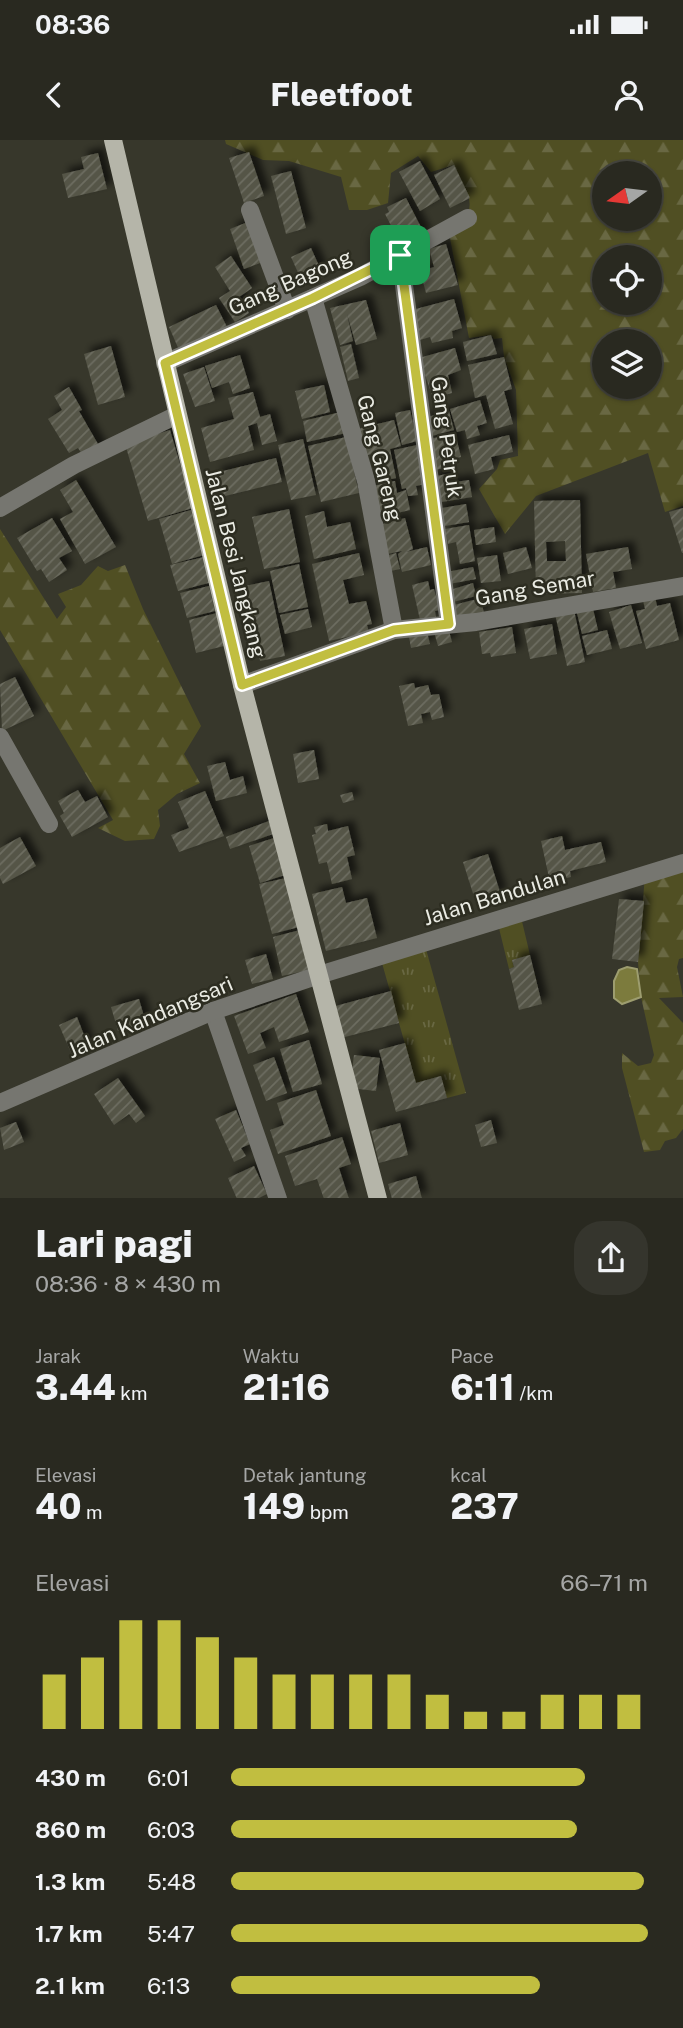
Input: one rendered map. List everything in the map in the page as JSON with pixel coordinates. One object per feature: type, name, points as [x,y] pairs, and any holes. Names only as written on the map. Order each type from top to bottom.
[{"type":"main road","name":"Jalan Besi Jangkang","points":[[113,140],[242,685],[378,1198]]},
{"type":"street","points":[[250,210],[287,310]]},
{"type":"street","name":"Gang Bagong","points":[[165,363],[313,298],[468,218]]},
{"type":"street","name":"Gang Petruk","points":[[400,255],[449,624]]},
{"type":"street","name":"Gang Gareng","points":[[313,298],[366,481],[394,630]]},
{"type":"street","points":[[0,508],[74,466],[177,415]]},
{"type":"street","name":"Gang Semar","points":[[242,685],[394,630],[449,624],[683,586]]},
{"type":"street","points":[[0,737],[49,824]]},
{"type":"street","name":"Jalan Bandulan","points":[[318,975],[683,863]]},
{"type":"street","name":"Jalan Kandangsari","points":[[0,1103],[214,1011],[318,975]]},
{"type":"street","points":[[214,1011],[278,1198]]},
{"type":"green space","points":[[225,140],[683,140],[683,506],[665,512],[648,453],[536,496],[505,534],[479,489],[497,469],[500,460],[518,456],[516,390],[504,357],[502,338],[494,339],[491,335],[469,338],[450,238],[469,211],[470,203],[454,165],[431,172],[418,156],[391,173],[388,203],[367,210],[349,210],[341,177],[289,161],[263,160],[226,144]]},
{"type":"green space","points":[[0,529],[57,619],[66,607],[58,594],[81,585],[98,566],[108,571],[125,565],[143,609],[201,726],[184,754],[200,783],[177,794],[158,810],[160,826],[154,839],[125,841],[98,828],[113,820],[0,630]]},
{"type":"green space","points":[[683,863],[683,958],[679,959],[677,967],[683,997],[659,998],[683,1023],[683,1129],[676,1138],[665,1141],[660,1150],[644,1152],[622,1068],[622,1053],[638,1066],[651,1063],[654,1055],[641,997],[638,962],[645,875]]},
{"type":"green space","points":[[520,913],[530,955],[512,960],[514,967],[509,969],[497,920]]},
{"type":"green space","points":[[424,942],[466,1093],[447,1098],[441,1076],[416,1083],[380,956]]},
{"type":"shaded area","points":[[627,967],[637,969],[641,997],[622,1004],[614,998],[614,981],[619,970]]},
{"type":"building","points":[[249,152],[264,196],[244,203],[229,158]]},
{"type":"building","points":[[98,153],[107,189],[68,198],[62,174],[84,169],[81,157]]},
{"type":"building","points":[[420,161],[440,199],[420,211],[399,172]]},
{"type":"building","points":[[454,165],[470,198],[450,208],[434,175]]},
{"type":"building","points":[[291,171],[306,228],[286,234],[271,176]]},
{"type":"building","points":[[406,198],[425,235],[409,244],[405,237],[399,241],[385,214],[389,212],[387,207]]},
{"type":"building","points":[[248,222],[263,262],[244,269],[230,229]]},
{"type":"building","points":[[446,244],[458,285],[426,293],[420,271],[434,267],[429,249]]},
{"type":"building","points":[[311,248],[324,277],[304,286],[291,257]]},
{"type":"building","points":[[231,256],[252,288],[239,297],[249,313],[235,322],[219,298],[230,291],[215,267]]},
{"type":"building","points":[[454,299],[462,328],[452,331],[453,338],[432,343],[430,337],[420,340],[412,310]]},
{"type":"building","points":[[366,300],[377,339],[356,345],[347,314],[353,341],[340,345],[330,308]]},
{"type":"building","points":[[216,305],[227,327],[179,350],[169,327]]},
{"type":"building","points":[[491,335],[497,354],[467,361],[463,342]]},
{"type":"building","points":[[351,344],[359,378],[348,381],[340,347]]},
{"type":"building","points":[[111,346],[125,397],[98,405],[84,354]]},
{"type":"building","points":[[455,348],[461,370],[448,375],[452,393],[433,398],[419,358]]},
{"type":"building","points":[[240,355],[250,388],[233,394],[229,382],[212,388],[205,366]]},
{"type":"building","points":[[504,357],[512,389],[504,391],[513,424],[495,429],[486,395],[475,398],[468,365]]},
{"type":"building","points":[[204,367],[215,401],[195,407],[183,374]]},
{"type":"building","points":[[324,385],[330,412],[302,419],[295,391]]},
{"type":"building","points":[[69,387],[82,410],[79,411],[102,451],[86,460],[78,448],[69,453],[48,419],[62,410],[54,396]]},
{"type":"building","points":[[253,392],[260,417],[270,414],[277,441],[262,445],[257,423],[248,426],[254,450],[210,462],[201,428],[234,419],[228,398]]},
{"type":"building","points":[[480,400],[487,423],[477,426],[480,435],[467,439],[465,430],[457,432],[450,409]]},
{"type":"building","points":[[410,410],[417,441],[402,445],[395,413]]},
{"type":"building","points":[[449,411],[454,430],[428,437],[424,418]]},
{"type":"building","points":[[341,412],[346,433],[307,442],[303,421]]},
{"type":"building","points":[[394,420],[401,446],[390,449],[396,478],[378,482],[372,454],[364,456],[357,429]]},
{"type":"building","points":[[170,430],[193,508],[148,521],[125,444]]},
{"type":"building","points":[[455,433],[461,457],[442,461],[444,468],[435,470],[426,440]]},
{"type":"building","points":[[509,435],[513,452],[491,457],[494,469],[475,474],[468,445]]},
{"type":"building","points":[[346,437],[359,493],[321,502],[308,446]]},
{"type":"building","points":[[303,439],[316,495],[291,500],[278,445]]},
{"type":"building","points":[[417,445],[425,484],[416,486],[418,495],[408,496],[406,488],[402,489],[394,450]]},
{"type":"building","points":[[276,458],[282,482],[221,497],[215,473]]},
{"type":"building","points":[[447,474],[449,483],[469,480],[472,497],[435,503],[431,477]]},
{"type":"building","points":[[76,480],[116,547],[85,564],[60,519],[73,512],[60,490]]},
{"type":"building","points":[[395,481],[397,493],[406,490],[410,510],[375,518],[367,487]]},
{"type":"building","points":[[580,500],[582,593],[536,594],[534,501]],"holes":[[[565,541],[566,561],[547,561],[546,542]]]},
{"type":"building","points":[[466,504],[469,522],[439,527],[436,509]]},
{"type":"building","points":[[683,508],[683,553],[682,553],[669,512]]},
{"type":"building","points":[[289,509],[300,562],[264,569],[252,517]]},
{"type":"building","points":[[191,510],[204,555],[172,564],[159,519]]},
{"type":"building","points":[[324,511],[327,527],[350,522],[356,549],[314,559],[305,516]]},
{"type":"building","points":[[52,518],[72,551],[59,558],[67,570],[49,582],[41,569],[37,571],[17,538]]},
{"type":"building","points":[[405,518],[413,549],[406,552],[427,547],[431,565],[402,572],[398,554],[402,551],[387,554],[379,525]]},
{"type":"building","points":[[469,525],[475,561],[460,564],[456,542],[448,544],[445,529]]},
{"type":"building","points":[[494,527],[496,542],[476,545],[474,530]]},
{"type":"building","points":[[526,547],[532,568],[508,574],[503,553]]},
{"type":"building","points":[[628,547],[632,569],[613,572],[616,588],[593,592],[586,554]]},
{"type":"building","points":[[359,553],[364,575],[343,580],[349,604],[366,601],[372,624],[367,625],[369,632],[329,641],[312,564]]},
{"type":"building","points":[[396,553],[400,569],[391,571],[386,556]]},
{"type":"building","points":[[497,555],[501,581],[481,583],[477,558]]},
{"type":"building","points":[[204,557],[212,582],[178,591],[170,565]]},
{"type":"building","points":[[299,564],[308,607],[279,613],[270,571]]},
{"type":"building","points":[[473,567],[476,579],[449,584],[447,572]]},
{"type":"building","points":[[269,581],[285,656],[260,661],[245,586]]},
{"type":"building","points":[[428,581],[430,590],[434,589],[440,610],[435,611],[436,617],[420,620],[412,585]]},
{"type":"building","points":[[473,583],[476,596],[453,602],[450,590]]},
{"type":"building","points":[[209,586],[215,611],[187,618],[180,593]]},
{"type":"building","points":[[655,597],[657,606],[670,603],[679,640],[646,649],[636,611],[645,609],[643,600]]},
{"type":"building","points":[[481,598],[484,614],[458,620],[454,605]]},
{"type":"building","points":[[592,605],[598,630],[582,634],[576,609]]},
{"type":"building","points":[[631,605],[642,643],[620,649],[609,612]]},
{"type":"building","points":[[308,609],[312,627],[285,634],[280,615]]},
{"type":"building","points":[[574,610],[585,662],[567,666],[555,614]]},
{"type":"building","points":[[217,613],[224,646],[196,653],[189,620]]},
{"type":"building","points":[[552,624],[557,654],[530,659],[524,629]]},
{"type":"building","points":[[512,627],[516,653],[491,657],[490,653],[482,654],[479,632]]},
{"type":"building","points":[[607,630],[612,649],[587,655],[582,636]]},
{"type":"building","points":[[449,631],[452,642],[438,646],[435,635]]},
{"type":"building","points":[[427,632],[430,644],[411,648],[409,637]]},
{"type":"building","points":[[15,677],[34,716],[2,731],[0,684]]},
{"type":"building","points":[[414,683],[415,688],[428,685],[431,695],[439,694],[444,717],[432,720],[430,712],[421,714],[423,723],[408,726],[399,686]]},
{"type":"building","points":[[314,750],[319,779],[298,783],[293,754]]},
{"type":"building","points":[[225,762],[230,780],[243,776],[247,793],[216,801],[207,766]]},
{"type":"building","points":[[78,790],[85,802],[97,796],[108,817],[72,837],[60,816],[64,813],[58,801]]},
{"type":"building","points":[[205,791],[224,836],[179,852],[171,835],[189,828],[178,802]]},
{"type":"building","points":[[352,792],[354,800],[343,803],[340,795]]},
{"type":"building","points":[[269,821],[273,834],[230,849],[226,837]]},
{"type":"building","points":[[327,824],[328,831],[348,826],[355,855],[347,857],[352,879],[332,884],[327,862],[319,864],[312,835],[316,834],[314,827]]},
{"type":"building","points":[[562,836],[565,850],[601,842],[606,862],[570,871],[571,877],[550,882],[541,841]]},
{"type":"building","points":[[20,837],[36,866],[3,884],[0,878],[0,848]]},
{"type":"building","points":[[274,838],[285,875],[260,883],[249,846]]},
{"type":"building","points":[[488,854],[501,895],[476,903],[463,862]]},
{"type":"building","points":[[286,878],[299,927],[272,934],[259,884]]},
{"type":"building","points":[[342,887],[346,903],[367,898],[377,938],[326,951],[312,894]]},
{"type":"building","points":[[619,899],[644,901],[638,962],[612,959]]},
{"type":"building","points":[[300,930],[309,970],[282,976],[273,937]]},
{"type":"building","points":[[266,954],[273,979],[252,984],[245,960]]},
{"type":"building","points":[[530,955],[542,1004],[519,1010],[509,969],[514,967],[512,960]]},
{"type":"building","points":[[391,991],[399,1023],[341,1038],[332,1007]]},
{"type":"building","points":[[296,994],[309,1032],[279,1042],[274,1027],[260,1033],[266,1048],[248,1054],[234,1016]]},
{"type":"building","points":[[139,999],[146,1023],[118,1031],[111,1007]]},
{"type":"building","points":[[77,1017],[89,1048],[72,1055],[59,1025]]},
{"type":"building","points":[[309,1040],[322,1084],[293,1092],[280,1049]]},
{"type":"building","points":[[405,1043],[416,1083],[441,1076],[447,1098],[396,1112],[379,1050]]},
{"type":"building","points":[[354,1055],[380,1058],[376,1091],[350,1088]]},
{"type":"building","points":[[274,1057],[287,1093],[266,1101],[253,1065]]},
{"type":"building","points":[[118,1078],[145,1116],[136,1123],[129,1114],[114,1125],[94,1094]]},
{"type":"building","points":[[316,1090],[331,1136],[278,1154],[270,1130],[284,1125],[277,1103]]},
{"type":"building","points":[[236,1110],[250,1144],[241,1148],[246,1156],[234,1162],[215,1119]]},
{"type":"building","points":[[491,1120],[497,1143],[481,1147],[475,1125]]},
{"type":"building","points":[[16,1122],[24,1142],[4,1150],[0,1128]]},
{"type":"building","points":[[400,1123],[408,1155],[379,1163],[371,1131]]},
{"type":"building","points":[[342,1137],[351,1164],[339,1168],[349,1198],[324,1198],[317,1179],[295,1186],[285,1156]]},
{"type":"building","points":[[254,1166],[267,1194],[259,1198],[237,1198],[228,1178]]},
{"type":"building","points":[[416,1176],[422,1198],[392,1198],[388,1184]]},
{"type":"route","points":[[400,255],[449,624],[429,624],[394,630],[242,685],[165,363],[313,298],[400,255]]}]
